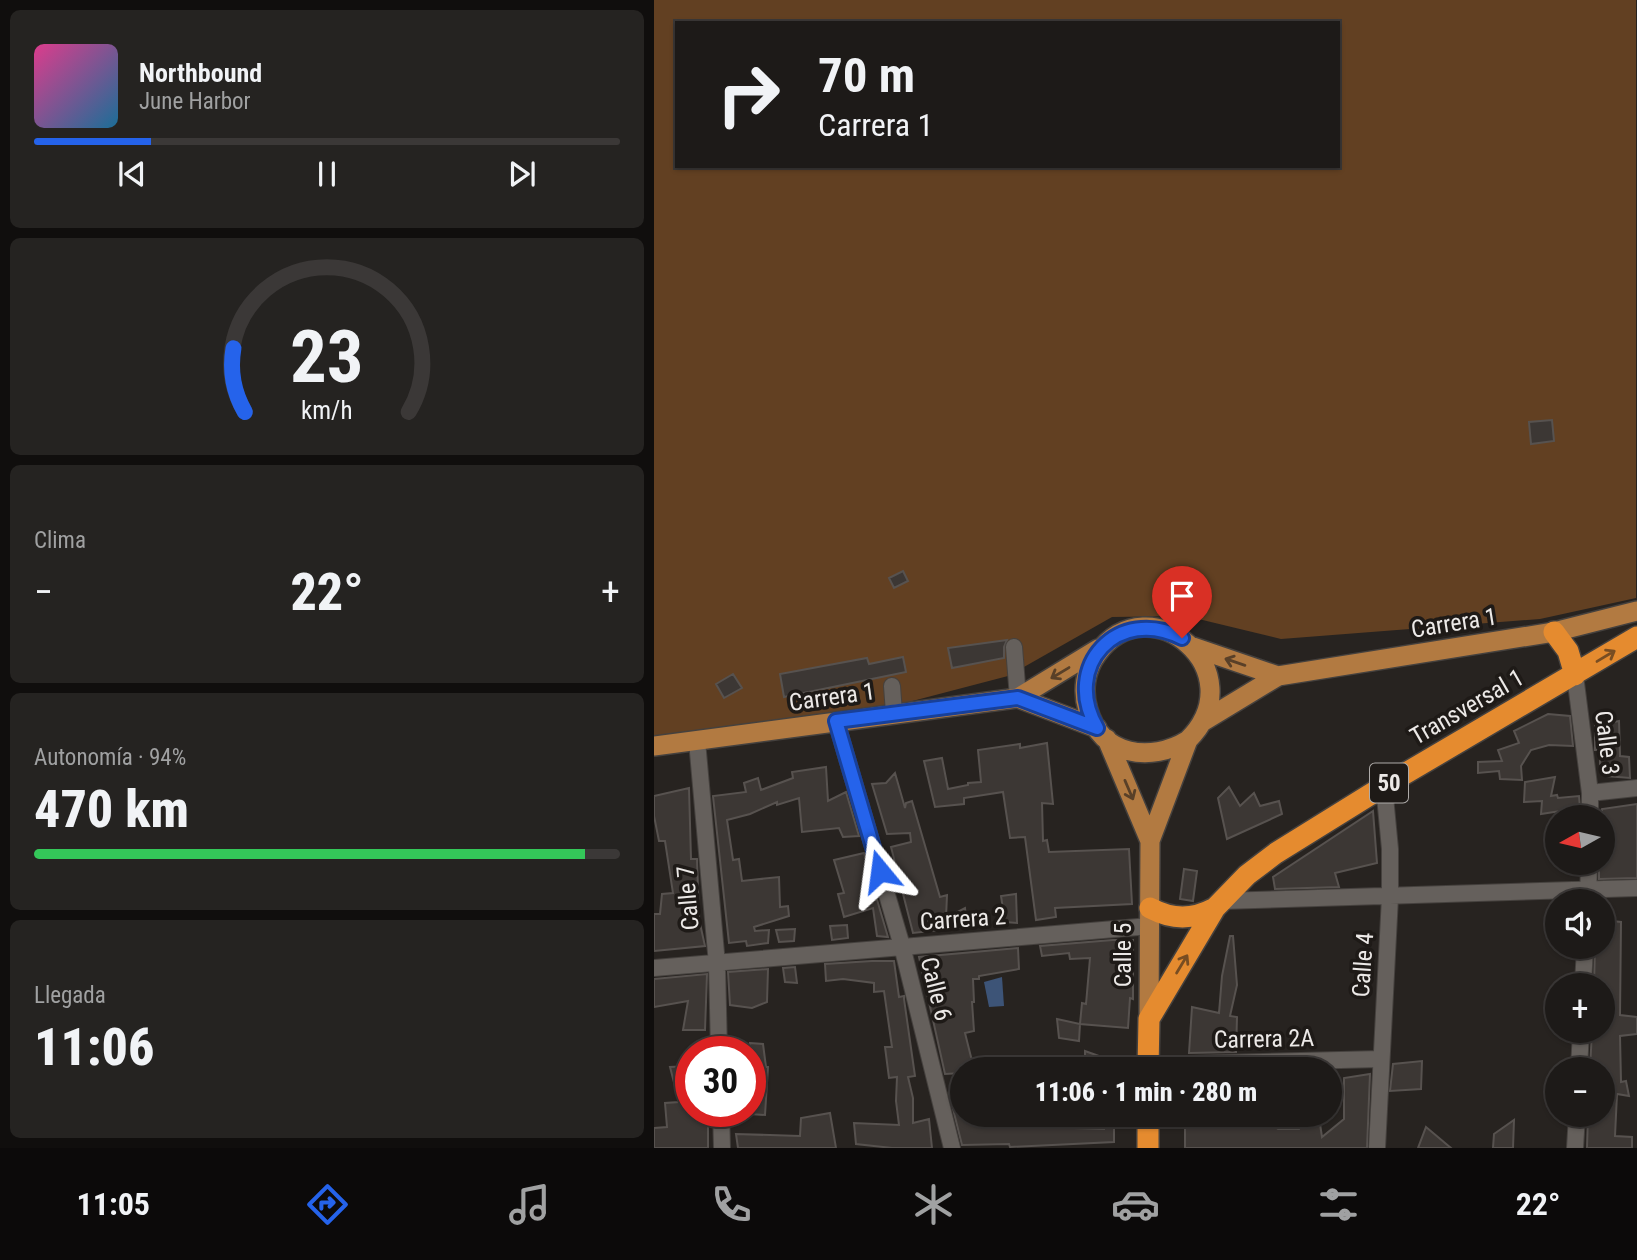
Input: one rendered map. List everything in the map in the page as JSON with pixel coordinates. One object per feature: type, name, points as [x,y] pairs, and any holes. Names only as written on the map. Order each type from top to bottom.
[{"type":"highway","points":[[1554,632],[1568,651],[1576,675]]},
{"type":"highway","name":"Transversal 1","points":[[1149,1019],[1218,904],[1247,875],[1276,853],[1384,786],[1576,675],[1636,637]]},
{"type":"highway","points":[[1150,917],[1176,918],[1203,914],[1218,904]]},
{"type":"highway","name":"Calle 5","points":[[1149,1019],[1149,1057]]},
{"type":"highway","points":[[1148,1127],[1148,1148]]},
{"type":"main road","name":"Carrera 1","points":[[1202,722],[1278,677],[1554,632],[1636,611]]},
{"type":"main road","points":[[1155,628],[1176,635],[1193,648],[1207,670],[1210,683],[1208,710],[1188,740],[1168,750],[1147,754],[1133,752],[1102,734],[1087,709],[1084,687],[1093,659],[1102,647],[1126,631],[1155,628]]},
{"type":"main road","name":"Carrera 1","points":[[654,746],[1018,698],[1102,647]]},
{"type":"main road","name":"Carrera 1","points":[[1193,648],[1278,677]]},
{"type":"main road","name":"Carrera 1","points":[[1018,698],[1102,734]]},
{"type":"main road","name":"Calle 5","points":[[1102,734],[1150,841]]},
{"type":"main road","name":"Calle 5","points":[[1149,1019],[1150,841],[1188,740]]},
{"type":"street","points":[[1013,647],[1018,698]]},
{"type":"street","name":"Calle 3","points":[[1576,675],[1590,805]]},
{"type":"street","points":[[892,686],[894,713]]},
{"type":"street","name":"Calle 6","points":[[836,721],[902,946],[952,1148]]},
{"type":"street","name":"Calle 7","points":[[697,741],[717,964],[719,1036]]},
{"type":"street","name":"Calle 4","points":[[1377,1148],[1390,897],[1390,849],[1384,786]]},
{"type":"street","points":[[1590,793],[1636,788]]},
{"type":"street","points":[[1615,892],[1636,888]]},
{"type":"street","points":[[1218,904],[1390,897],[1545,896]]},
{"type":"street","name":"Carrera 2","points":[[654,968],[902,946],[1150,917]]},
{"type":"street","name":"Carrera 2A","points":[[1342,1060],[1380,1059]]},
{"type":"street","points":[[721,1127],[722,1148]]},
{"type":"street","points":[[1575,1148],[1576,1127]]},
{"type":"shaded area","points":[[654,0],[1636,0],[1636,598],[1540,619],[1281,639],[1186,616],[1112,617],[1008,676],[836,721],[654,746]]},
{"type":"water","points":[[1002,977],[1004,1006],[989,1007],[984,982]]},
{"type":"building","points":[[1552,420],[1554,441],[1531,444],[1529,422]]},
{"type":"building","points":[[903,571],[908,581],[894,588],[889,578]]},
{"type":"building","points":[[1007,640],[1004,658],[952,668],[948,648]]},
{"type":"building","points":[[903,657],[906,672],[784,697],[780,674],[867,658],[869,664]]},
{"type":"building","points":[[733,674],[742,688],[724,698],[716,684]]},
{"type":"building","points":[[1548,714],[1570,716],[1573,746],[1549,745],[1531,750],[1521,766],[1522,780],[1500,779],[1499,771],[1478,773],[1478,762],[1502,761],[1498,750],[1519,743],[1514,731]]},
{"type":"building","points":[[1619,721],[1620,756],[1629,757],[1630,778],[1606,776],[1609,766],[1600,764],[1600,750],[1595,750],[1595,726]]},
{"type":"building","points":[[1047,743],[1053,804],[1042,803],[1043,841],[1047,840],[1049,852],[1129,849],[1132,904],[1055,908],[1056,917],[1036,920],[1025,837],[1010,838],[1003,792],[964,798],[964,804],[935,807],[924,761],[942,758],[948,789],[981,782],[978,750],[1020,744],[1020,748]]},
{"type":"building","points":[[826,767],[828,801],[846,792],[859,836],[843,837],[839,828],[802,832],[799,798],[777,805],[777,802],[750,814],[727,820],[733,860],[739,859],[742,881],[779,877],[780,907],[788,906],[789,916],[754,927],[755,931],[769,930],[768,943],[747,946],[746,941],[729,943],[713,796],[746,792],[744,783],[758,778],[761,790],[793,778],[792,772]]},
{"type":"building","points":[[895,773],[905,808],[906,803],[912,801],[940,897],[947,895],[946,918],[965,908],[967,927],[913,933],[891,847],[911,842],[910,833],[887,834],[872,784],[886,783]]},
{"type":"building","points":[[1555,777],[1551,796],[1579,796],[1580,805],[1545,805],[1545,813],[1541,814],[1542,801],[1524,802],[1525,782]]},
{"type":"building","points":[[1229,787],[1240,806],[1254,793],[1260,806],[1279,801],[1282,814],[1227,839],[1218,798]]},
{"type":"building","points":[[689,788],[691,859],[697,859],[699,919],[705,946],[654,951],[654,914],[660,914],[662,894],[673,893],[665,841],[659,841],[654,816],[654,796]]},
{"type":"building","points":[[1637,804],[1637,878],[1599,879],[1599,875],[1615,875],[1615,807]]},
{"type":"building","points":[[1373,811],[1377,863],[1335,873],[1339,887],[1275,889],[1273,877]]},
{"type":"building","points":[[864,853],[888,937],[877,936],[873,908],[844,917],[838,894],[844,893],[834,860]]},
{"type":"building","points":[[1184,869],[1197,871],[1193,901],[1180,899]]},
{"type":"building","points":[[1016,894],[1017,923],[1005,922],[1001,896]]},
{"type":"building","points":[[1615,921],[1621,922],[1620,1015],[1637,1017],[1637,1034],[1620,1036],[1621,1082],[1626,1081],[1629,1096],[1617,1094],[1615,1136],[1632,1137],[1632,1148],[1587,1148],[1588,1127],[1615,1127],[1615,1057],[1591,1057],[1591,1043],[1615,1043],[1615,973],[1594,973],[1595,959],[1615,959]]},
{"type":"building","points":[[847,925],[848,938],[832,940],[830,926]]},
{"type":"building","points":[[795,929],[794,941],[779,942],[776,930]]},
{"type":"building","points":[[1230,936],[1233,936],[1237,985],[1230,1016],[1237,1017],[1236,1052],[1189,1053],[1192,1007],[1219,1013],[1222,976]]},
{"type":"building","points":[[1133,940],[1133,999],[1130,998],[1128,1028],[1080,1024],[1082,1003],[1086,1004],[1090,958],[1070,959],[1069,953],[1042,956],[1040,946]]},
{"type":"building","points":[[1018,948],[1019,969],[973,979],[974,1031],[965,1033],[971,1057],[950,1057],[950,1074],[945,1074],[919,957]]},
{"type":"building","points":[[894,961],[899,997],[904,996],[915,1076],[908,1077],[913,1098],[913,1123],[929,1119],[932,1148],[892,1148],[856,1144],[854,1123],[899,1125],[897,1077],[889,1078],[885,1047],[892,1047],[884,991],[874,992],[874,983],[843,979],[826,981],[825,964]]},
{"type":"building","points":[[795,967],[797,983],[785,982],[783,968]]},
{"type":"building","points":[[768,969],[767,1002],[752,1008],[730,1005],[728,972]]},
{"type":"building","points":[[707,974],[705,1030],[683,1030],[688,1001],[654,1007],[654,979]]},
{"type":"building","points":[[1057,1019],[1080,1024],[1079,1041],[1059,1038]]},
{"type":"building","points":[[1085,1051],[1102,1057],[1085,1057]]},
{"type":"building","points":[[1422,1061],[1421,1089],[1390,1091],[1393,1064]]},
{"type":"building","points":[[670,1067],[675,1067],[675,1086]]},
{"type":"building","points":[[766,1067],[768,1067],[766,1099]]},
{"type":"building","points":[[1370,1074],[1367,1148],[1185,1148],[1185,1127],[1320,1127],[1322,1137],[1334,1127],[1342,1127],[1344,1078]]},
{"type":"building","points":[[675,1102],[675,1127],[708,1127],[708,1148],[654,1148],[654,1128],[667,1127],[665,1103]]},
{"type":"building","points":[[830,1113],[836,1148],[738,1148],[736,1134],[800,1136],[801,1118]]},
{"type":"building","points":[[1514,1120],[1513,1148],[1493,1148],[1494,1134]]},
{"type":"building","points":[[958,1127],[1114,1127],[1114,1142],[1010,1147],[1009,1144],[962,1145]]},
{"type":"building","points":[[1426,1127],[1451,1148],[1418,1148]]},
{"type":"route","points":[[880,871],[836,721],[1018,698],[1097,728],[1089,716],[1084,687],[1087,672],[1102,647],[1126,631],[1140,628],[1169,631],[1182,638]]}]
